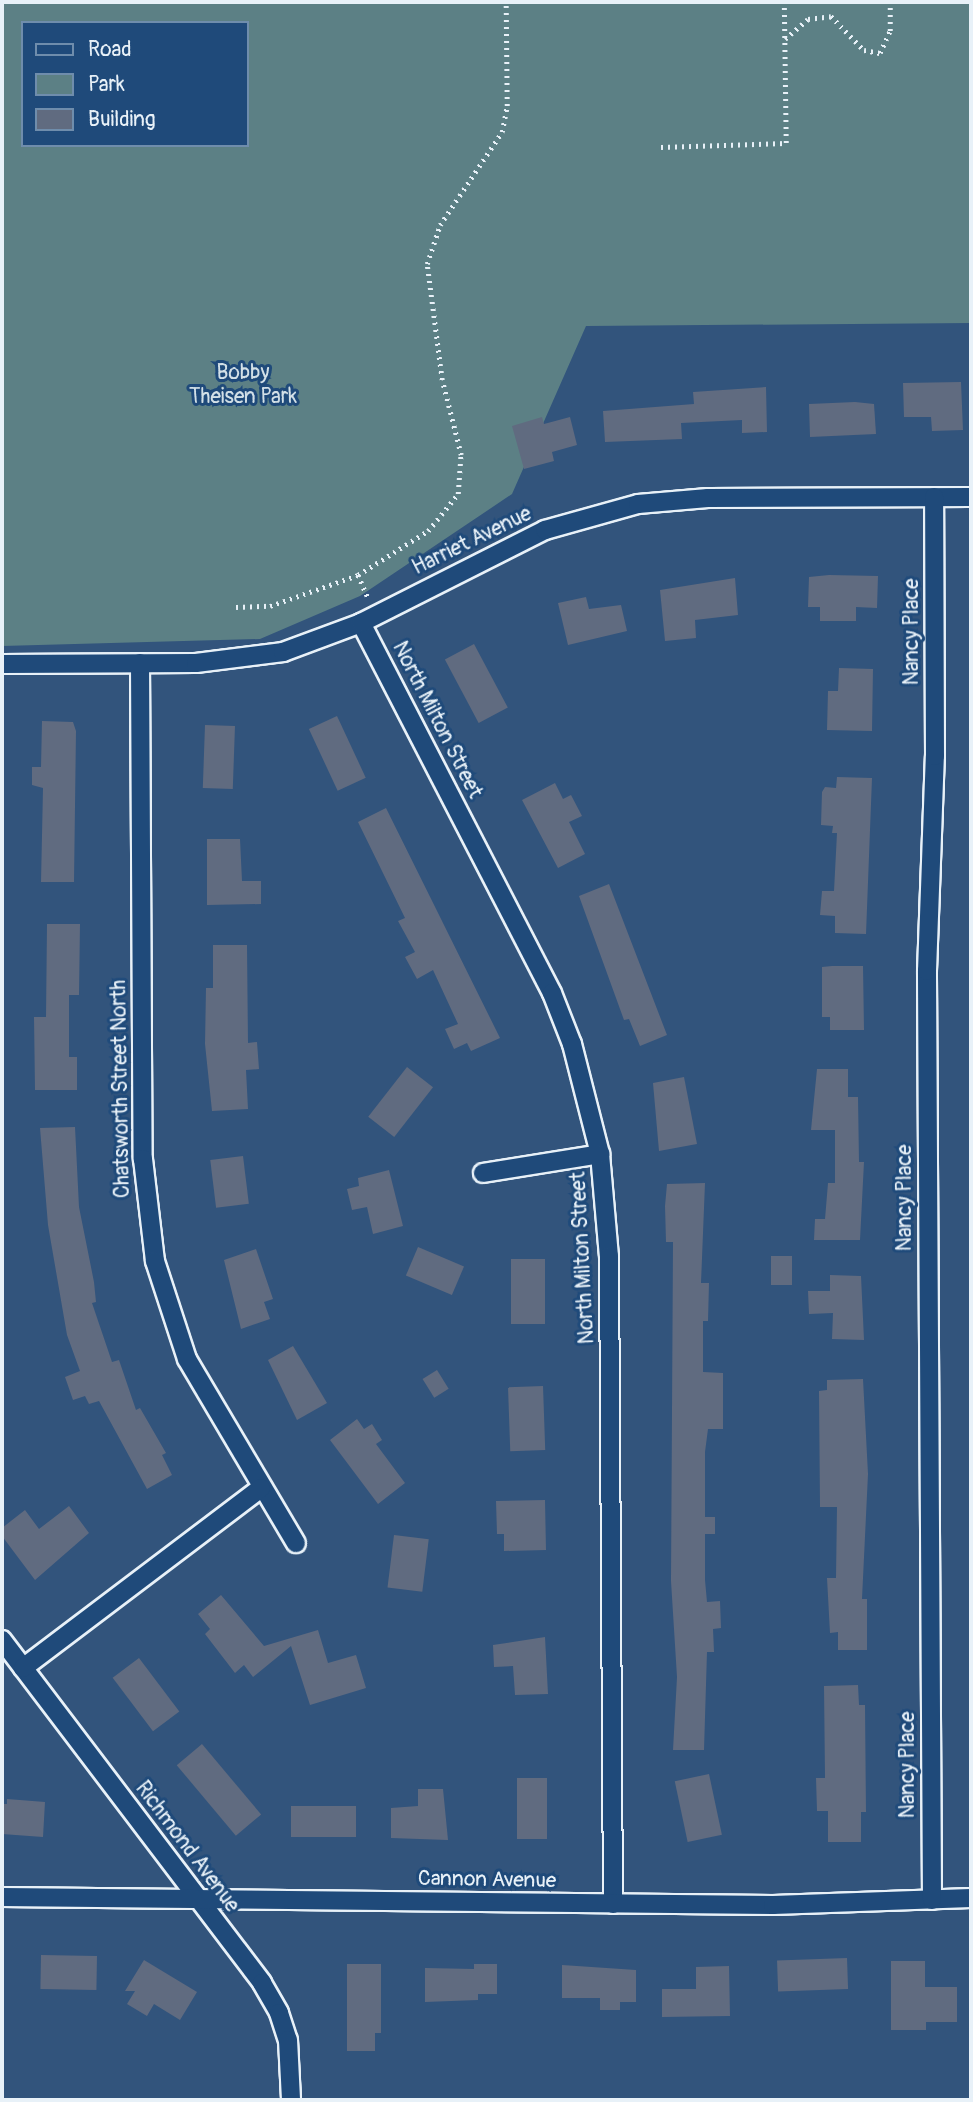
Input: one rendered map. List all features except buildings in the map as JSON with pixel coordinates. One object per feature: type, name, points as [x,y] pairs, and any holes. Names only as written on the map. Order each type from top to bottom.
[{"type":"street","name":"Nancy Place","points":[[932,1900],[927,971],[935,756],[934,497]]},
{"type":"street","name":"Harriet Avenue","points":[[2,664],[236,660],[283,652],[368,619],[545,530],[638,504],[708,498],[971,497]]},
{"type":"street","name":"North Milton Street","points":[[368,619],[552,993],[579,1067],[600,1154],[609,1256],[613,1904]]},
{"type":"street","name":"Chatsworth Street North","points":[[140,663],[146,1211],[158,1274],[187,1359],[296,1543]]},
{"type":"street","points":[[483,1173],[600,1154]]},
{"type":"street","points":[[23,1668],[261,1488]]},
{"type":"street","name":"Richmond Avenue","points":[[2,1640],[198,1899],[279,2013],[288,2040],[290,2100]]},
{"type":"street","name":"Cannon Avenue","points":[[2,1896],[773,1905],[971,1898]]},
{"type":"path","points":[[236,607],[270,606],[358,575],[428,531],[458,494],[461,455],[442,380],[427,264],[440,226],[502,132],[507,106],[506,2]]},
{"type":"path","points":[[661,147],[786,143],[784,2]]},
{"type":"path","points":[[785,40],[808,19],[831,16],[864,50],[880,53],[890,31],[890,2]]},
{"type":"path","points":[[358,575],[368,619]]},
{"type":"green space","name":"Bobby Theisen Park","points":[[2,2],[971,2],[971,323],[586,326],[512,494],[360,596],[260,639],[2,646]]}]
